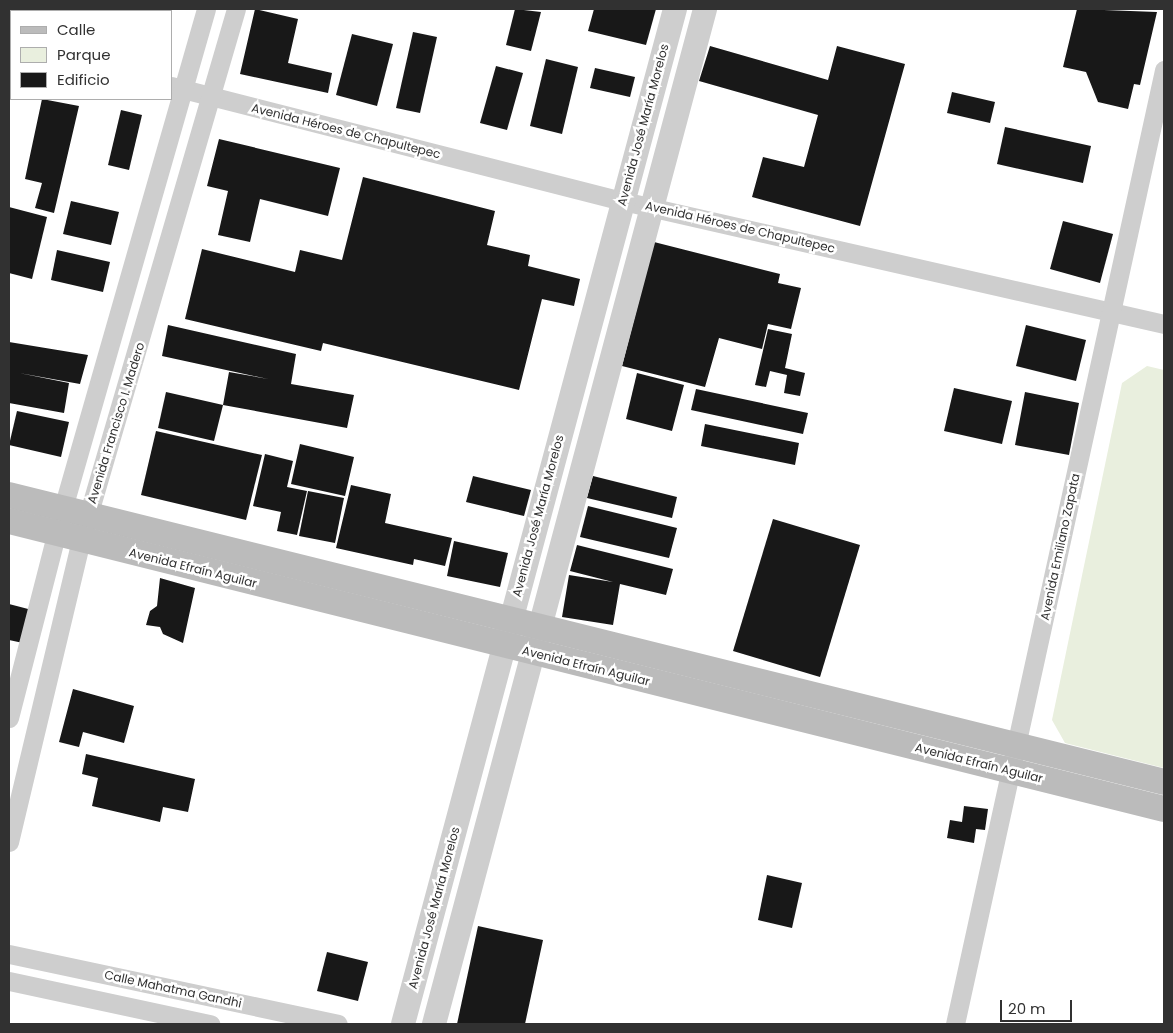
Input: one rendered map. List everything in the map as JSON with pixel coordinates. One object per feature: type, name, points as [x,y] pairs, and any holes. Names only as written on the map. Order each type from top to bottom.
[{"type":"main road","points":[[9,495],[1164,782]]},
{"type":"main road","name":"Avenida Efraín Aguilar","points":[[9,521],[532,653],[1164,809]]},
{"type":"street","name":"Avenida Francisco I. Madero","points":[[9,842],[69,536],[63,508],[178,88],[206,9]]},
{"type":"street","name":"Avenida Francisco I. Madero","points":[[9,718],[69,536],[89,515],[213,96],[236,9]]},
{"type":"street","name":"Avenida José María Morelos","points":[[403,1024],[503,645],[675,9]]},
{"type":"street","points":[[434,1024],[705,9]]},
{"type":"street","name":"Avenida Emiliano Zapata","points":[[955,1024],[1008,770],[1017,745],[1164,70]]},
{"type":"street","name":"Avenida Héroes de Chapultepec","points":[[178,88],[623,202],[1164,324]]},
{"type":"street","name":"Calle Mahatma Gandhi","points":[[9,954],[338,1024]]},
{"type":"street","points":[[9,981],[210,1024]]},
{"type":"green space","points":[[1147,366],[1164,370],[1164,768],[1065,743],[1052,720],[1122,383]]},
{"type":"building","points":[[84,9],[114,9],[98,10]]},
{"type":"building","points":[[255,9],[298,19],[288,63],[332,73],[328,93],[240,74]]},
{"type":"building","points":[[515,9],[541,12],[531,51],[506,45]]},
{"type":"building","points":[[594,9],[656,9],[646,45],[588,31]]},
{"type":"building","points":[[1077,9],[1157,12],[1140,85],[1134,84],[1128,109],[1098,102],[1086,72],[1063,67]]},
{"type":"building","points":[[413,32],[437,37],[420,113],[396,108]]},
{"type":"building","points":[[352,34],[393,44],[377,106],[336,95]]},
{"type":"building","points":[[710,46],[828,80],[837,46],[905,64],[860,226],[752,197],[763,157],[804,167],[818,115],[699,81]]},
{"type":"building","points":[[546,59],[578,67],[562,134],[530,126]]},
{"type":"building","points":[[496,66],[523,73],[507,130],[480,123]]},
{"type":"building","points":[[595,68],[635,77],[630,97],[590,88]]},
{"type":"building","points":[[952,92],[995,102],[990,123],[947,113]]},
{"type":"building","points":[[42,100],[79,106],[54,213],[35,208],[42,183],[25,179]]},
{"type":"building","points":[[121,110],[142,115],[129,170],[108,165]]},
{"type":"building","points":[[1005,127],[1091,146],[1083,183],[997,164]]},
{"type":"building","points":[[219,139],[340,168],[328,216],[260,199],[250,242],[218,235],[228,191],[207,186]]},
{"type":"building","points":[[363,177],[495,211],[487,245],[530,255],[528,266],[580,279],[574,306],[542,299],[519,390],[323,343],[321,351],[185,319],[202,249],[295,272],[300,250],[342,260]]},
{"type":"building","points":[[71,201],[119,212],[111,245],[63,234]]},
{"type":"building","points":[[9,207],[47,217],[32,279],[9,273]]},
{"type":"building","points":[[1063,221],[1113,234],[1100,283],[1050,269]]},
{"type":"building","points":[[654,242],[780,274],[778,283],[801,288],[791,329],[768,324],[762,349],[719,338],[705,387],[622,366]]},
{"type":"building","points":[[57,250],[110,262],[103,292],[51,280]]},
{"type":"building","points":[[168,325],[296,354],[291,384],[354,395],[347,428],[223,405],[229,372],[268,379],[162,356]]},
{"type":"building","points":[[1026,325],[1086,340],[1076,381],[1016,366]]},
{"type":"building","points":[[768,329],[792,334],[785,368],[805,373],[800,396],[784,393],[787,375],[770,371],[766,387],[755,385]]},
{"type":"building","points":[[9,342],[88,355],[80,384],[19,373],[69,383],[64,413],[9,403]]},
{"type":"building","points":[[637,373],[684,385],[672,431],[626,419]]},
{"type":"building","points":[[954,388],[1012,401],[1002,444],[944,431]]},
{"type":"building","points":[[696,389],[808,413],[803,434],[691,410]]},
{"type":"building","points":[[166,392],[223,405],[214,441],[158,428]]},
{"type":"building","points":[[1025,392],[1079,403],[1069,455],[1015,445]]},
{"type":"building","points":[[17,411],[69,422],[61,457],[9,445]]},
{"type":"building","points":[[705,424],[799,443],[795,465],[701,446]]},
{"type":"building","points":[[156,431],[262,455],[246,520],[141,495]]},
{"type":"building","points":[[300,444],[354,457],[345,496],[291,484]]},
{"type":"building","points":[[265,454],[293,461],[287,487],[307,491],[297,535],[277,531],[281,512],[253,506]]},
{"type":"building","points":[[473,476],[531,490],[524,516],[466,502]]},
{"type":"building","points":[[593,476],[677,497],[672,518],[587,498]]},
{"type":"building","points":[[351,485],[391,494],[385,523],[452,538],[445,566],[414,559],[413,565],[336,548]]},
{"type":"building","points":[[308,491],[344,498],[335,543],[299,536]]},
{"type":"building","points":[[588,506],[677,528],[669,558],[580,537]]},
{"type":"building","points":[[773,519],[860,545],[820,677],[733,651]]},
{"type":"building","points":[[454,541],[508,553],[500,587],[447,576]]},
{"type":"building","points":[[577,545],[673,569],[666,595],[620,584],[613,625],[562,617],[569,575],[613,582],[570,571]]},
{"type":"building","points":[[160,578],[195,588],[183,643],[163,634],[160,627],[146,625],[150,611],[157,606]]},
{"type":"building","points":[[9,604],[32,610],[23,643],[9,640]]},
{"type":"building","points":[[73,689],[134,706],[124,743],[83,732],[79,747],[59,742]]},
{"type":"building","points":[[86,754],[195,779],[188,812],[163,807],[160,822],[92,806],[98,778],[82,774]]},
{"type":"building","points":[[964,806],[988,809],[985,830],[976,829],[974,843],[947,838],[950,820],[962,822]]},
{"type":"building","points":[[767,875],[802,883],[792,928],[758,920]]},
{"type":"building","points":[[478,926],[543,940],[525,1024],[457,1024]]},
{"type":"building","points":[[327,952],[368,962],[358,1001],[317,991]]}]
